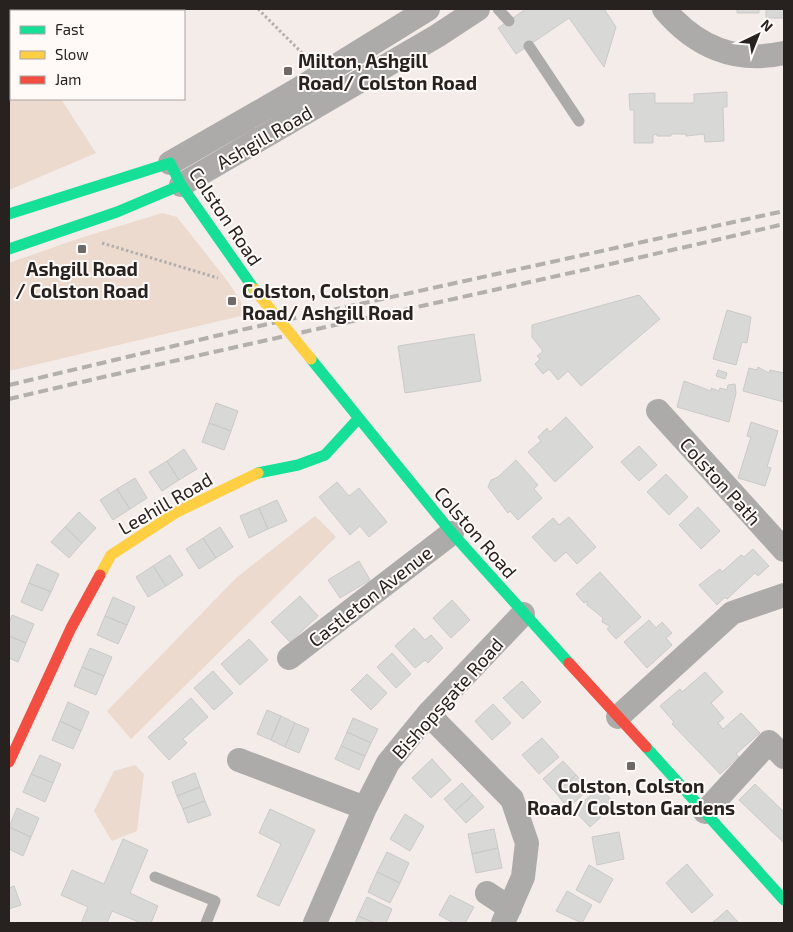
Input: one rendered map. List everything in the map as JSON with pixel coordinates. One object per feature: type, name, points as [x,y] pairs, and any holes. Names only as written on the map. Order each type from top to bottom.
[{"type":"street","name":"Ashgill Road","points":[[9,214],[170,163],[297,90],[428,9]]},
{"type":"street","name":"Ashgill Road","points":[[9,249],[117,212],[181,185],[437,36],[478,9]]},
{"type":"street","points":[[664,9],[696,40],[721,51],[752,56],[784,53]]},
{"type":"street","name":"Colston Road","points":[[170,163],[181,185],[254,289],[452,533],[523,614],[784,900]]},
{"type":"street","name":"Colston Path","points":[[658,411],[784,550]]},
{"type":"street","name":"Leehill Road","points":[[9,762],[71,628],[111,554],[177,512],[263,470],[298,465],[325,455],[358,418]]},
{"type":"street","name":"Castleton Avenue","points":[[289,658],[452,533]]},
{"type":"street","points":[[618,717],[732,613],[784,596]]},
{"type":"street","name":"Bishopsgate Road","points":[[315,923],[365,808],[388,763],[428,714],[523,614]]},
{"type":"street","points":[[428,714],[512,799],[527,843],[524,877],[507,915],[487,892]]},
{"type":"street","points":[[705,812],[769,742],[784,757]]},
{"type":"street","points":[[239,760],[365,808]]},
{"type":"lane","points":[[498,9],[509,20]]},
{"type":"lane","points":[[529,46],[580,122]]},
{"type":"lane","points":[[155,877],[215,902],[206,923]]},
{"type":"path","points":[[258,9],[322,73]]},
{"type":"path","points":[[96,241],[254,289]]},
{"type":"shaded area","points":[[10,22],[10,100],[62,100],[96,153],[9,190]]},
{"type":"shaded area","points":[[162,213],[177,217],[229,283],[249,314],[9,371],[9,263],[77,239]]},
{"type":"shaded area","points":[[315,516],[336,537],[131,739],[107,711],[236,578]]},
{"type":"shaded area","points":[[135,765],[144,774],[137,831],[112,841],[94,811],[114,771]]},
{"type":"building","points":[[526,9],[604,9],[616,27],[604,67],[569,18],[516,54],[498,28]]},
{"type":"building","points":[[737,9],[759,9],[759,13],[737,13]]},
{"type":"building","points":[[766,9],[784,9],[784,18],[766,18]]},
{"type":"building","points":[[727,92],[727,107],[723,107],[724,141],[705,142],[704,134],[657,136],[657,134],[653,135],[653,143],[634,143],[634,110],[630,110],[629,94],[655,93],[655,103],[694,103],[694,94]]},
{"type":"building","points":[[639,295],[660,319],[581,386],[568,371],[558,380],[549,369],[543,374],[535,364],[540,359],[537,356],[543,351],[532,337],[532,325]]},
{"type":"building","points":[[727,310],[751,317],[747,343],[742,342],[736,365],[713,359]]},
{"type":"building","points":[[474,334],[481,381],[405,393],[398,346]]},
{"type":"building","points":[[758,367],[769,373],[770,370],[784,373],[784,402],[743,391],[749,368],[757,370]]},
{"type":"building","points":[[718,370],[727,373],[725,379],[716,376]]},
{"type":"building","points":[[684,381],[711,391],[711,388],[719,391],[720,388],[727,390],[728,385],[735,384],[736,393],[729,422],[677,407]]},
{"type":"building","points":[[216,403],[238,411],[231,431],[209,423]]},
{"type":"building","points":[[566,417],[593,447],[555,482],[528,452],[541,441],[538,437],[547,428],[550,432]]},
{"type":"building","points":[[751,422],[778,431],[767,467],[771,468],[765,486],[738,478],[751,437],[747,436]]},
{"type":"building","points":[[209,423],[231,431],[224,450],[202,442]]},
{"type":"building","points":[[639,446],[657,465],[639,481],[621,462]]},
{"type":"building","points":[[184,449],[197,469],[179,480],[167,461]]},
{"type":"building","points":[[516,460],[538,485],[534,489],[542,498],[518,520],[510,511],[508,513],[488,487],[491,480],[498,477]]},
{"type":"building","points":[[167,461],[179,480],[162,491],[149,472]]},
{"type":"building","points":[[666,474],[688,497],[669,515],[647,492]]},
{"type":"building","points":[[135,478],[147,498],[130,509],[117,489]]},
{"type":"building","points":[[337,482],[349,496],[359,488],[387,522],[369,537],[360,526],[350,535],[319,497]]},
{"type":"building","points":[[117,489],[130,509],[113,520],[100,500]]},
{"type":"building","points":[[277,500],[287,521],[268,529],[259,508]]},
{"type":"building","points":[[698,507],[720,531],[701,549],[679,525]]},
{"type":"building","points":[[259,508],[268,529],[249,538],[240,516]]},
{"type":"building","points":[[79,512],[96,528],[82,543],[65,527]]},
{"type":"building","points":[[569,517],[596,547],[577,564],[566,552],[555,562],[532,537],[553,518],[559,525]]},
{"type":"building","points":[[65,527],[82,543],[69,558],[51,542]]},
{"type":"building","points":[[220,527],[233,547],[216,558],[203,538]]},
{"type":"building","points":[[203,538],[216,558],[199,569],[186,549]]},
{"type":"building","points":[[753,549],[769,566],[758,576],[755,573],[727,599],[725,597],[717,605],[699,585],[720,569],[722,572],[741,555],[744,557]]},
{"type":"building","points":[[170,555],[183,575],[166,586],[153,566]]},
{"type":"building","points":[[359,561],[370,580],[340,598],[328,580]]},
{"type":"building","points":[[37,564],[59,574],[51,592],[29,583]]},
{"type":"building","points":[[153,566],[166,586],[148,597],[136,577]]},
{"type":"building","points":[[600,572],[641,617],[616,639],[607,629],[610,626],[602,622],[603,618],[587,605],[587,601],[584,603],[576,594]]},
{"type":"building","points":[[29,583],[51,592],[42,611],[21,602]]},
{"type":"building","points":[[300,596],[318,616],[290,642],[271,622]]},
{"type":"building","points":[[113,597],[135,607],[127,625],[105,616]]},
{"type":"building","points":[[452,600],[470,620],[451,638],[433,618]]},
{"type":"building","points":[[12,615],[34,624],[26,643],[9,636],[9,624]]},
{"type":"building","points":[[105,616],[127,625],[118,644],[97,635]]},
{"type":"building","points":[[649,620],[656,628],[662,622],[672,633],[666,638],[672,645],[647,668],[624,642]]},
{"type":"building","points":[[414,628],[425,640],[431,635],[443,648],[428,663],[425,660],[415,668],[395,646]]},
{"type":"building","points":[[9,636],[26,643],[18,662],[9,658]]},
{"type":"building","points":[[249,639],[268,660],[240,685],[221,664]]},
{"type":"building","points":[[90,648],[112,657],[104,676],[82,667]]},
{"type":"building","points":[[392,653],[411,674],[396,688],[377,667]]},
{"type":"building","points":[[82,667],[104,676],[96,695],[74,686]]},
{"type":"building","points":[[213,671],[233,693],[214,710],[194,688]]},
{"type":"building","points":[[705,672],[723,692],[711,703],[724,718],[718,723],[723,729],[741,713],[760,733],[736,754],[739,757],[720,774],[672,724],[674,722],[660,706],[680,689],[682,692]]},
{"type":"building","points":[[367,674],[387,693],[371,710],[351,690]]},
{"type":"building","points":[[522,681],[541,702],[523,719],[503,698]]},
{"type":"building","points":[[191,698],[208,717],[183,739],[187,743],[169,760],[148,737]]},
{"type":"building","points":[[68,702],[89,712],[81,731],[60,721]]},
{"type":"building","points":[[493,704],[511,723],[492,740],[475,721]]},
{"type":"building","points":[[267,710],[281,716],[271,740],[257,734]]},
{"type":"building","points":[[281,716],[295,723],[285,747],[271,740]]},
{"type":"building","points":[[353,718],[378,729],[371,743],[347,732]]},
{"type":"building","points":[[60,721],[81,731],[73,749],[52,740]]},
{"type":"building","points":[[295,723],[309,729],[299,753],[285,747]]},
{"type":"building","points":[[347,732],[371,743],[365,756],[341,746]]},
{"type":"building","points":[[542,738],[559,757],[539,774],[522,755]]},
{"type":"building","points":[[341,746],[365,756],[359,770],[335,759]]},
{"type":"building","points":[[40,755],[61,764],[53,783],[31,774]]},
{"type":"building","points":[[432,759],[451,780],[431,798],[412,778]]},
{"type":"building","points":[[563,761],[576,775],[556,793],[543,779]]},
{"type":"building","points":[[195,773],[200,787],[177,796],[172,782]]},
{"type":"building","points":[[31,774],[53,783],[45,802],[23,792]]},
{"type":"building","points":[[576,775],[589,789],[568,808],[556,793]]},
{"type":"building","points":[[462,783],[473,795],[455,811],[444,799]]},
{"type":"building","points":[[755,784],[784,812],[784,843],[739,800]]},
{"type":"building","points":[[200,787],[205,801],[183,809],[177,796]]},
{"type":"building","points":[[600,787],[615,804],[590,827],[574,810]]},
{"type":"building","points":[[473,795],[484,807],[466,823],[455,811]]},
{"type":"building","points":[[205,801],[211,815],[188,823],[183,809]]},
{"type":"building","points":[[17,808],[39,818],[31,837],[9,827]]},
{"type":"building","points":[[270,809],[315,830],[279,906],[257,896],[281,844],[259,833]]},
{"type":"building","points":[[405,814],[424,826],[410,851],[390,839]]},
{"type":"building","points":[[9,827],[31,837],[23,856],[9,849]]},
{"type":"building","points":[[494,829],[498,848],[472,854],[468,834]]},
{"type":"building","points":[[619,832],[624,859],[597,865],[592,837]]},
{"type":"building","points":[[123,839],[148,850],[130,893],[158,906],[151,923],[141,923],[112,911],[107,923],[81,923],[88,907],[61,895],[72,870],[104,884]]},
{"type":"building","points":[[498,848],[502,868],[476,873],[472,854]]},
{"type":"building","points":[[387,852],[409,863],[400,883],[377,872]]},
{"type":"building","points":[[687,864],[713,895],[692,913],[666,883]]},
{"type":"building","points":[[589,865],[613,879],[600,903],[576,890]]},
{"type":"building","points":[[377,872],[400,883],[390,903],[368,892]]},
{"type":"building","points":[[14,886],[21,905],[9,909],[9,888]]},
{"type":"building","points":[[567,891],[592,905],[582,923],[556,911]]},
{"type":"building","points":[[450,895],[474,907],[465,923],[453,923],[439,915]]},
{"type":"building","points":[[367,897],[392,909],[386,923],[375,923],[358,916]]},
{"type":"building","points":[[727,910],[739,923],[712,923]]},
{"type":"building","points":[[358,916],[375,923],[355,923]]},
{"type":"railway","points":[[9,385],[241,330],[784,211]]},
{"type":"railway","points":[[9,399],[784,224]]},
{"type":"traffic: fast","points":[[9,214],[170,163],[181,185],[254,289]]},
{"type":"traffic: fast","points":[[9,249],[117,212],[181,185]]},
{"type":"traffic: fast","points":[[311,359],[452,533],[569,663]]},
{"type":"traffic: fast","points":[[258,473],[298,465],[325,455],[358,419]]},
{"type":"traffic: fast","points":[[646,747],[784,900]]},
{"type":"traffic: slow","points":[[254,289],[311,359]]},
{"type":"traffic: slow","points":[[100,575],[111,555],[177,512],[258,473]]},
{"type":"traffic: jam","points":[[9,762],[71,628],[100,575]]},
{"type":"traffic: jam","points":[[569,663],[646,747]]},
{"type":"place","name":"Milton, Ashgill Road/ Colston Road","points":[[288,71]]},
{"type":"place","name":"Ashgill Road / Colston Road","points":[[82,249]]},
{"type":"place","name":"Colston, Colston Road/ Ashgill Road","points":[[232,301]]},
{"type":"place","name":"Colston, Colston Road/ Colston Gardens","points":[[631,766]]}]
